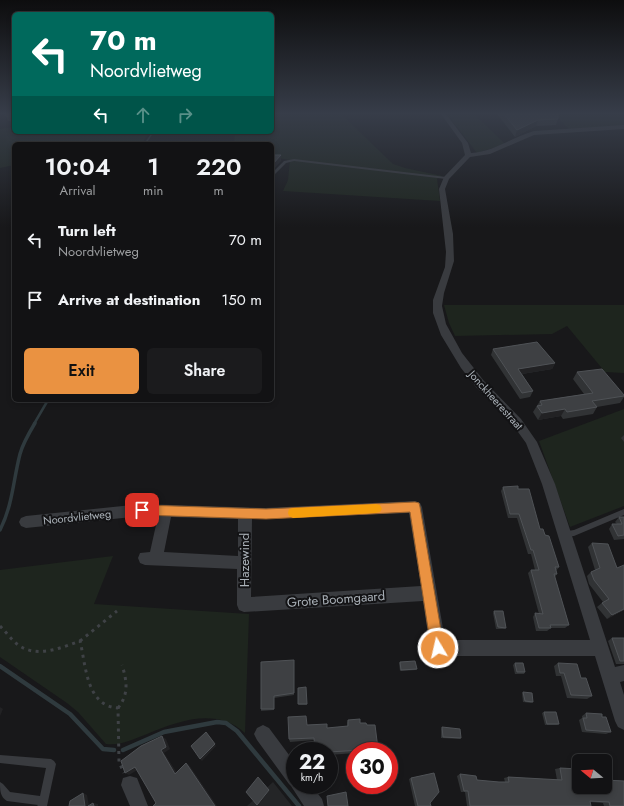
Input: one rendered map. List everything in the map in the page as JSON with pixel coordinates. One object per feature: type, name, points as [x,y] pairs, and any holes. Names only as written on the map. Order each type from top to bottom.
[{"type":"street","points":[[446,178],[468,155],[493,152]]},
{"type":"street","name":"Jonckheerestraat","points":[[446,178],[442,189],[449,236],[450,260],[448,272],[437,305],[439,317],[451,342],[469,370],[507,410],[526,433],[540,462],[600,648],[617,673],[624,721]]},
{"type":"street","name":"Noordvlietweg","points":[[26,522],[142,510],[245,514],[415,507],[429,594]]},
{"type":"street","points":[[166,510],[151,558],[244,563]]},
{"type":"street","name":"Hazewind","points":[[244,605],[245,514]]},
{"type":"street","points":[[429,594],[438,648],[600,648]]},
{"type":"street","name":"Grote Boomgaard","points":[[244,605],[429,594]]},
{"type":"street","points":[[263,734],[286,766]]},
{"type":"street","points":[[130,785],[139,806]]},
{"type":"street","points":[[306,794],[315,806]]},
{"type":"lane","points":[[274,173],[285,162],[294,160],[446,178]]},
{"type":"lane","points":[[564,534],[574,533],[624,512]]},
{"type":"lane","points":[[0,759],[51,764],[43,804],[7,796],[0,787]]},
{"type":"path","points":[[0,626],[21,646],[34,651],[54,650],[80,641],[117,611]]},
{"type":"path","points":[[80,641],[92,692],[105,706],[118,708]]},
{"type":"path","points":[[122,665],[128,688],[127,696],[118,708],[119,762],[130,785]]},
{"type":"shaded area","points":[[0,152],[12,152],[12,165],[0,168]]},
{"type":"shaded area","points":[[274,152],[380,152],[393,164],[442,176],[437,179],[440,201],[283,191],[288,180],[290,160],[274,157]]},
{"type":"shaded area","points":[[444,305],[624,305],[624,373],[605,372],[567,326],[552,334],[455,336],[449,323]]},
{"type":"shaded area","points":[[624,409],[624,506],[570,527],[539,441]]},
{"type":"shaded area","points":[[113,556],[94,604],[249,614],[245,733],[234,725],[222,720],[210,718],[197,719],[184,721],[122,743],[106,744],[78,712],[0,657],[0,570]]},
{"type":"shaded area","points":[[273,782],[292,806],[247,806]]},
{"type":"building","points":[[274,155],[281,155],[274,163]]},
{"type":"building","points":[[537,342],[555,363],[518,369],[533,391],[522,393],[493,349]]},
{"type":"building","points":[[602,369],[624,396],[592,401],[597,407],[567,412],[565,409],[542,413],[537,406],[542,405],[540,401],[593,393],[577,372]]},
{"type":"building","points":[[518,486],[518,489],[529,489],[540,529],[543,529],[545,535],[549,536],[559,567],[555,567],[557,574],[554,574],[569,625],[550,625],[551,628],[539,628],[535,613],[543,614],[531,570],[539,570],[519,514],[510,514],[503,487]]},
{"type":"building","points":[[619,517],[624,517],[624,535],[618,536],[612,524],[622,524]]},
{"type":"building","points":[[592,543],[608,544],[617,568],[624,565],[624,609],[612,615],[602,603],[609,599],[594,580],[591,572],[600,568]]},
{"type":"building","points":[[494,611],[503,611],[506,628],[498,627]]},
{"type":"building","points":[[612,638],[624,638],[624,661],[620,661]]},
{"type":"building","points":[[294,660],[294,693],[274,696],[274,709],[261,709],[261,662]]},
{"type":"building","points":[[415,661],[417,669],[401,670],[400,662]]},
{"type":"building","points":[[515,663],[523,663],[525,672],[517,672]]},
{"type":"building","points":[[558,663],[577,664],[581,678],[586,678],[592,696],[571,695],[564,673],[560,673]]},
{"type":"building","points":[[306,687],[307,704],[298,704],[298,688]]},
{"type":"building","points":[[523,692],[532,693],[533,702],[525,701]]},
{"type":"building","points":[[544,712],[556,712],[559,724],[547,724]]},
{"type":"building","points":[[586,713],[602,714],[602,717],[606,717],[611,732],[586,730],[583,718],[587,718]]},
{"type":"building","points":[[306,716],[307,725],[327,724],[327,728],[348,726],[348,720],[360,719],[360,723],[375,725],[377,742],[346,742],[346,751],[338,751],[338,742],[314,742],[314,738],[289,739],[288,717]]},
{"type":"building","points":[[442,727],[460,729],[461,738],[443,737]]},
{"type":"building","points":[[206,732],[215,744],[200,759],[191,746]]},
{"type":"building","points":[[162,736],[166,747],[161,750],[175,774],[186,763],[215,806],[153,806],[156,803],[135,767],[125,773],[121,761],[141,746]]},
{"type":"building","points":[[560,768],[572,769],[572,794],[612,794],[612,780],[624,781],[624,806],[610,806],[609,802],[590,801],[591,806],[470,806],[468,791],[464,791],[460,774],[476,776],[477,780],[499,782],[509,782],[508,777],[562,780]]},
{"type":"building","points":[[434,773],[439,792],[430,803],[431,806],[418,806],[411,778]]},
{"type":"building","points":[[258,777],[269,790],[257,805],[246,792]]},
{"type":"building","points":[[346,792],[348,806],[328,806],[327,796]]},
{"type":"building","points":[[83,793],[85,806],[69,806],[70,801]]},
{"type":"waterway","points":[[34,424],[47,402]]},
{"type":"waterway","points":[[0,530],[8,511],[21,450],[35,423]]},
{"type":"waterway","points":[[0,666],[70,714],[103,749],[114,750]]},
{"type":"waterway","points":[[123,750],[164,732],[217,722],[226,723],[237,731],[299,806]]},
{"type":"slow traffic","points":[[293,513],[376,509]]},
{"type":"route","points":[[142,510],[266,514],[415,507],[438,648]]}]
